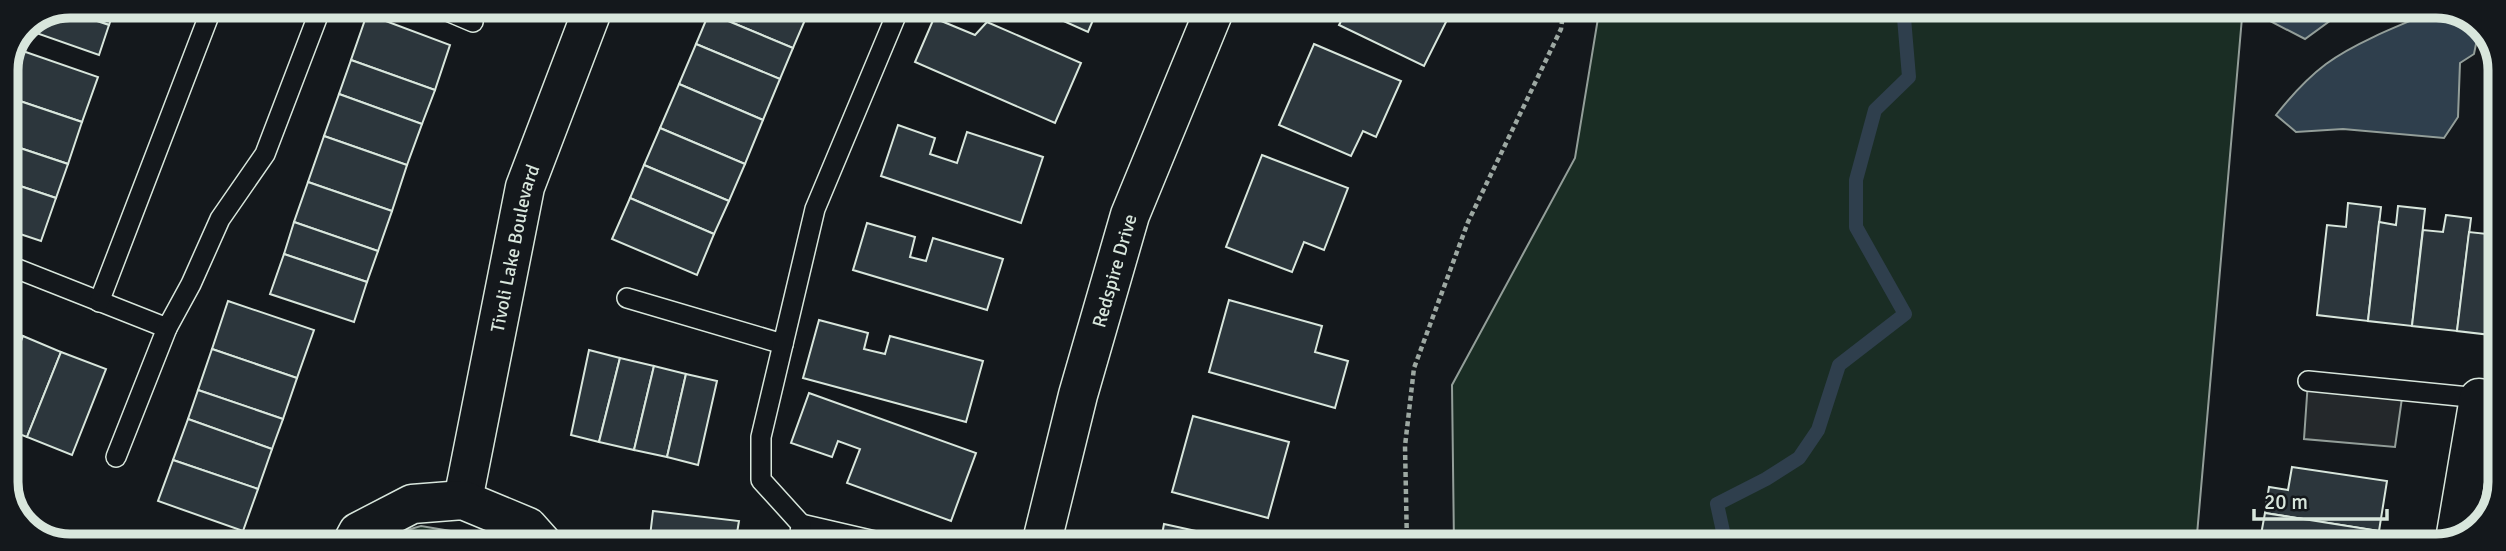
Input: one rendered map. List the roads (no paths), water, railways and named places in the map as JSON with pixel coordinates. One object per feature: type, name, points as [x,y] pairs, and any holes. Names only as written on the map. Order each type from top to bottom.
[{"type":"street","name":"Tivoli Lake Boulevard","points":[[463,500],[524,187],[590,17]]},
{"type":"street","name":"Redspire Drive","points":[[1044,534],[1078,395],[1130,215],[1211,17]]},
{"type":"street","points":[[2458,529],[2488,407]]},
{"type":"street","points":[[357,534],[412,504],[463,500],[528,527],[534,534]]},
{"type":"lane","points":[[99,302],[208,17]]},
{"type":"lane","points":[[116,457],[167,328],[191,284],[220,219],[265,155],[317,17]]},
{"type":"lane","points":[[461,17],[473,22]]},
{"type":"lane","points":[[844,534],[802,524],[761,480],[761,436],[815,209],[895,17]]},
{"type":"lane","points":[[17,269],[167,328]]},
{"type":"lane","points":[[627,298],[783,344]]},
{"type":"lane","points":[[2308,381],[2488,399]]},
{"type":"lane","points":[[801,534],[802,524]]},
{"type":"water","points":[[2268,17],[2335,17],[2305,39],[2268,20]]},
{"type":"water","points":[[2420,17],[2437,17],[2457,21],[2477,37],[2474,54],[2460,63],[2458,117],[2444,138],[2343,129],[2296,132],[2276,115],[2293,94],[2319,70],[2338,56],[2383,32]]},
{"type":"waterway","points":[[1724,534],[1717,504],[1766,479],[1799,458],[1818,430],[1839,365],[1905,314],[1856,227],[1856,180],[1875,110],[1909,77],[1904,17]]}]
